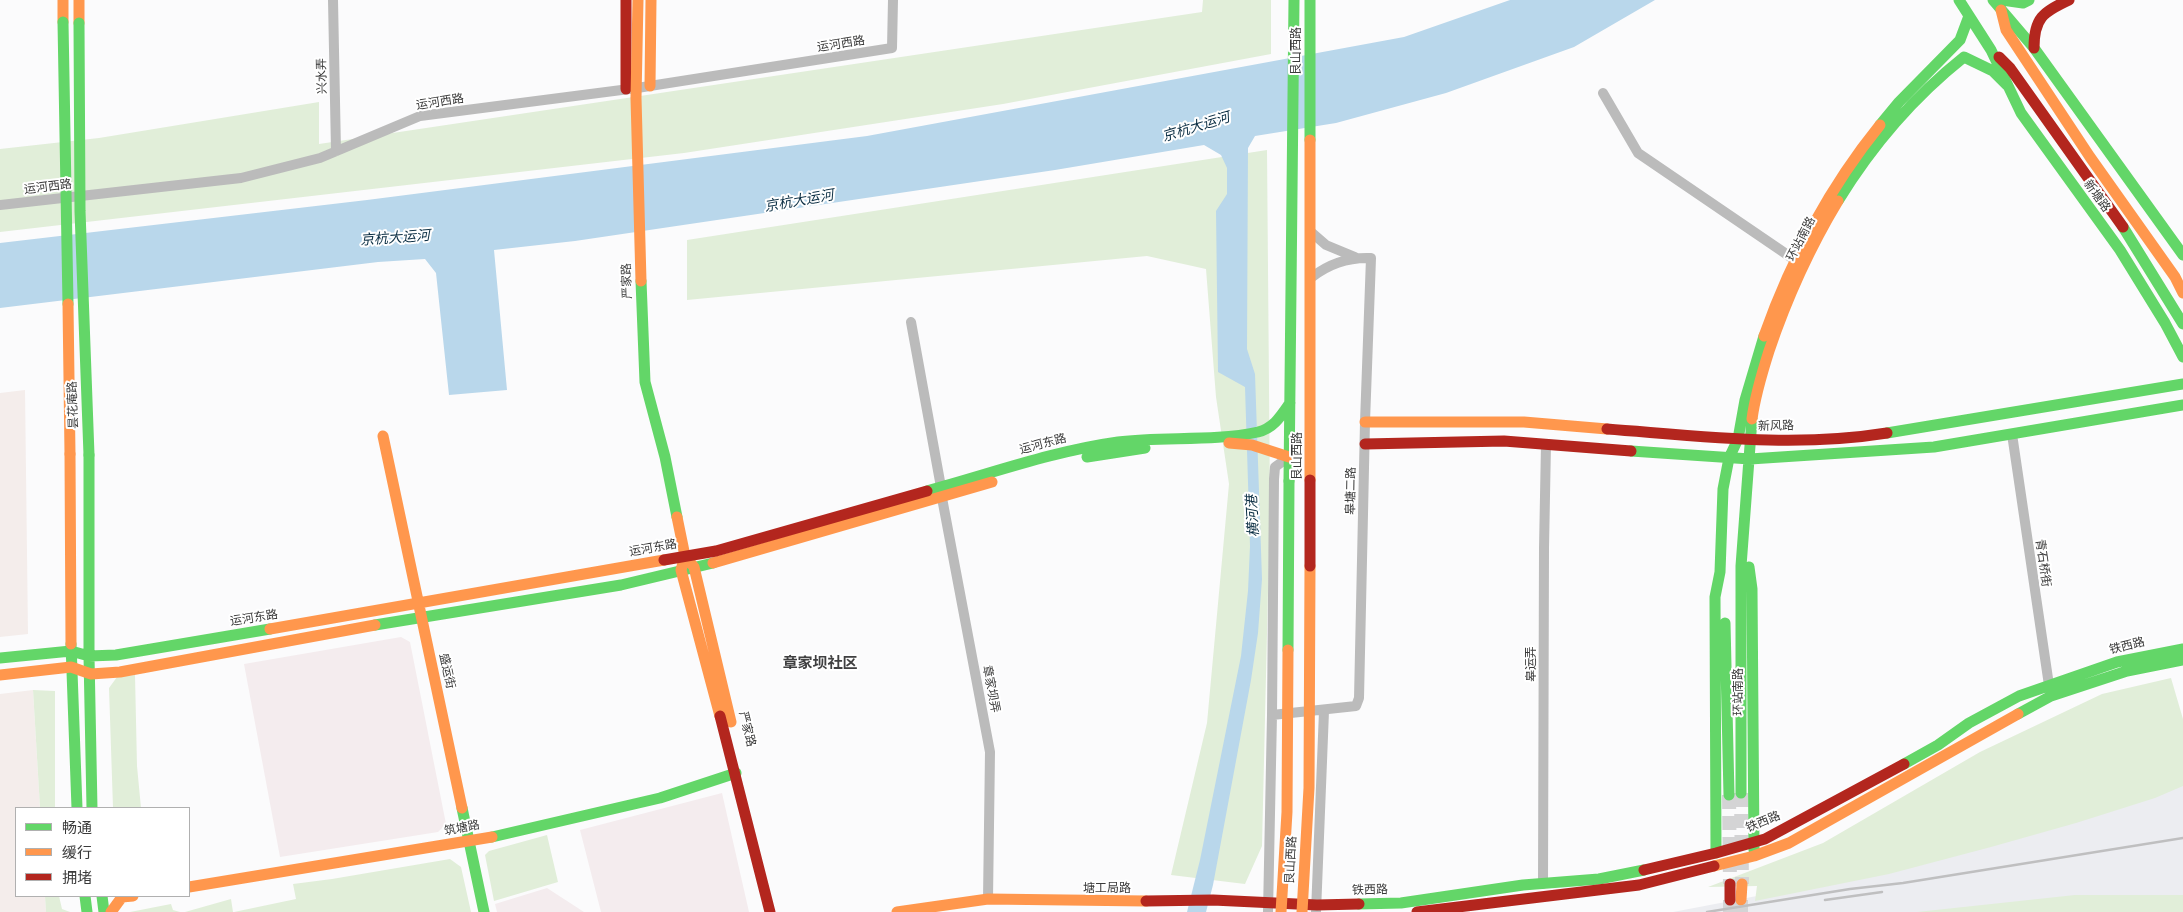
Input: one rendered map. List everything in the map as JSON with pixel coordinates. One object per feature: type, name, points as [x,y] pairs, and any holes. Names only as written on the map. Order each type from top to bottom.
[{"type":"main road","name":"昙花庵路","points":[[63,0],[71,651],[77,807]]},
{"type":"main road","name":"昙花庵路","points":[[79,0],[80,211],[88,455],[92,807]]},
{"type":"main road","name":"严家路","points":[[626,0],[645,382],[665,457],[685,556],[681,570],[736,773],[751,842],[770,912]]},
{"type":"main road","name":"严家路","points":[[631,89],[638,0]]},
{"type":"main road","points":[[650,86],[651,0]]},
{"type":"main road","name":"艮山西路","points":[[1281,912],[1287,812],[1294,0]]},
{"type":"main road","name":"艮山西路","points":[[1302,912],[1309,788],[1312,277],[1310,0]]},
{"type":"main road","name":"新塘路","points":[[1959,0],[1991,50],[2021,113],[2133,271],[2166,323],[2183,357]]},
{"type":"main road","name":"新塘路","points":[[1993,0],[2001,5],[2034,48],[2183,255]]},
{"type":"main road","points":[[2001,5],[2023,3],[2030,0]]},
{"type":"main road","points":[[2034,48],[2035,27],[2041,15],[2046,10],[2070,0]]},
{"type":"main road","name":"新塘路","points":[[2001,5],[2006,30],[2090,157],[2175,277],[2183,293]]},
{"type":"main road","name":"环站南路","points":[[1720,535],[1735,794],[1742,566],[1750,459],[1744,440],[1745,400],[1759,348],[1777,299],[1795,260],[1820,211],[1852,160],[1910,90],[1960,40],[1969,16]]},
{"type":"main road","name":"新塘路","points":[[1991,50],[2010,68],[2126,228],[2154,272],[2183,324]]},
{"type":"main road","name":"环站南路","points":[[1716,853],[1715,597],[1720,572],[1723,489],[1729,458],[1744,440],[1761,378],[1781,318],[1812,246],[1849,183],[1907,109],[1961,58],[1970,59],[1993,71],[2008,85]]},
{"type":"main road","name":"新风路","points":[[1365,422],[1524,422],[1744,440],[1790,440],[1867,436],[2183,384]]},
{"type":"main road","name":"运河东路","points":[[0,658],[71,651],[89,656],[116,655],[716,551],[1057,462],[1153,447],[1241,438],[1276,424],[1290,403]]},
{"type":"main road","points":[[1365,444],[1504,441],[1750,459],[1900,450],[1934,446],[2183,405]]},
{"type":"main road","points":[[1431,421],[1432,442]]},
{"type":"main road","name":"盛运街","points":[[383,436],[484,912]]},
{"type":"main road","name":"运河东路","points":[[1241,438],[1289,456]]},
{"type":"main road","name":"运河东路","points":[[0,675],[72,667],[90,674],[120,672],[421,616],[621,585],[694,567],[942,492]]},
{"type":"main road","name":"环站南路","points":[[1744,529],[1752,589],[1754,856]]},
{"type":"main road","name":"严家路","points":[[685,556],[694,567],[778,912]]},
{"type":"main road","name":"铁西路","points":[[1417,912],[1639,885],[1754,856],[1788,843],[2050,690],[2117,662],[2183,649]]},
{"type":"main road","name":"铁西路","points":[[1316,908],[1401,903],[1599,878],[1716,853],[1754,842],[1791,826],[1938,745],[1969,723],[2019,696],[2183,660]]},
{"type":"main road","name":"筑塘路","points":[[190,887],[469,842],[660,798],[736,773]]},
{"type":"main road","points":[[1736,884],[1736,900]]},
{"type":"main road","points":[[85,897],[87,912]]},
{"type":"main road","points":[[102,897],[104,912]]},
{"type":"main road","points":[[111,912],[124,897]]},
{"type":"main road","name":"塘工局路","points":[[898,912],[988,899],[1117,902],[1214,900],[1268,907],[1316,908]]},
{"type":"street","name":"兴水弄","points":[[333,0],[336,151]]},
{"type":"street","name":"运河西路","points":[[0,205],[241,178],[320,158],[420,116],[631,89],[892,48],[893,0]]},
{"type":"street","points":[[1604,92],[1638,153],[1795,260]]},
{"type":"street","points":[[1311,232],[1326,245],[1356,258]]},
{"type":"street","points":[[1312,277],[1325,267],[1356,258]]},
{"type":"street","name":"皋塘二路","points":[[1324,711],[1356,706],[1359,698],[1365,422],[1371,258],[1356,258]]},
{"type":"street","name":"章家坝弄","points":[[911,322],[990,752],[988,899]]},
{"type":"street","name":"青石桥街","points":[[2012,434],[2050,690]]},
{"type":"street","name":"皋运弄","points":[[1543,884],[1546,444]]},
{"type":"street","name":"艮山西路","points":[[1268,907],[1274,480],[1275,467],[1289,456]]},
{"type":"street","points":[[1272,715],[1324,711],[1316,908]]},
{"type":"shaded area","points":[[25,390],[28,634],[0,637],[0,393]]},
{"type":"shaded area","points":[[401,637],[410,642],[446,824],[438,832],[280,857],[244,664]]},
{"type":"shaded area","points":[[33,690],[40,807],[15,807],[15,897],[45,897],[46,912],[0,912],[0,694]]},
{"type":"shaded area","points":[[2183,782],[2183,912],[1673,912],[1909,867]]},
{"type":"shaded area","points":[[722,793],[749,912],[601,912],[580,830]]},
{"type":"shaded area","points":[[547,888],[584,912],[497,912],[495,904]]},
{"type":"green space","points":[[1203,0],[1271,0],[1271,54],[1003,104],[684,153],[0,232],[0,149],[99,138],[319,102],[319,144],[1202,12]]},
{"type":"green space","points":[[1267,150],[1270,505],[1262,846],[1245,884],[1171,875],[1207,723],[1229,484],[1216,397],[1206,269],[1147,256],[687,300],[687,240]]},
{"type":"green space","points":[[135,675],[137,766],[141,807],[113,807],[109,688],[117,677]]},
{"type":"green space","points":[[2171,678],[2183,719],[2183,786],[2155,798],[2076,823],[1889,874],[1755,901],[1757,886],[1708,887],[1823,843],[1980,752],[2102,694]]},
{"type":"green space","points":[[33,690],[55,691],[55,807],[40,807]]},
{"type":"green space","points":[[547,835],[558,882],[494,901],[485,855],[489,851]]},
{"type":"green space","points":[[450,859],[461,867],[471,912],[234,912],[296,899],[293,884]]},
{"type":"green space","points":[[2075,895],[2183,895],[2183,912],[1917,912]]},
{"type":"green space","points":[[45,897],[59,897],[62,909],[70,912],[46,912]]},
{"type":"green space","points":[[231,899],[233,912],[185,912]]},
{"type":"green space","points":[[171,904],[173,910],[180,912],[130,912]]},
{"type":"water","points":[[1510,0],[1655,0],[1574,47],[1446,93],[1336,123],[1255,136],[1248,148],[1247,349],[1255,374],[1262,579],[1258,633],[1251,680],[1213,885],[1206,912],[1187,912],[1200,860],[1241,656],[1248,591],[1250,546],[1245,387],[1218,372],[1216,211],[1227,194],[1227,168],[1221,155],[1204,145],[1055,170],[575,241],[494,250],[507,390],[449,395],[436,273],[425,259],[378,262],[0,308],[0,243],[367,200],[867,136],[1404,37]]},
{"type":"tunnel","points":[[1741,793],[1742,884]]},
{"type":"tunnel","points":[[1729,795],[1730,884]]},
{"type":"tunnel","points":[[1730,900],[1730,912]]},
{"type":"tunnel","points":[[1741,900],[1741,912]]},
{"type":"railway","points":[[1707,912],[2183,838]]},
{"type":"railway","points":[[1825,900],[1882,892]]},
{"type":"traffic: fast","points":[[1289,481],[1294,0]]},
{"type":"traffic: fast","points":[[1310,0],[1310,140]]},
{"type":"traffic: fast","points":[[1959,0],[1991,50],[2021,113],[2120,250],[2165,323],[2183,357]]},
{"type":"traffic: fast","points":[[1993,0],[2034,48],[2183,255]]},
{"type":"traffic: fast","points":[[2002,0],[2023,3],[2029,0]]},
{"type":"traffic: fast","points":[[1880,125],[1899,102],[1960,40],[1969,16]]},
{"type":"traffic: fast","points":[[63,22],[68,304]]},
{"type":"traffic: fast","points":[[79,23],[80,211],[89,455]]},
{"type":"traffic: fast","points":[[1838,201],[1865,161],[1895,123],[1928,88],[1964,57],[1993,71],[2007,85]]},
{"type":"traffic: fast","points":[[2123,227],[2183,324]]},
{"type":"traffic: fast","points":[[641,281],[645,382],[665,457],[677,517]]},
{"type":"traffic: fast","points":[[1716,853],[1715,597],[1720,572],[1723,489],[1729,458],[1738,439],[1745,400],[1764,336]]},
{"type":"traffic: fast","points":[[1887,433],[2183,384]]},
{"type":"traffic: fast","points":[[927,491],[1046,457],[1094,446],[1135,440],[1223,437],[1258,432],[1273,424],[1290,403]]},
{"type":"traffic: fast","points":[[1631,451],[1750,459],[1934,447],[2183,405]]},
{"type":"traffic: fast","points":[[1741,793],[1741,566],[1752,419]]},
{"type":"traffic: fast","points":[[1087,457],[1145,448]]},
{"type":"traffic: fast","points":[[89,455],[89,656],[92,807]]},
{"type":"traffic: fast","points":[[1288,650],[1289,481]]},
{"type":"traffic: fast","points":[[375,625],[621,585],[713,563]]},
{"type":"traffic: fast","points":[[1749,567],[1752,589],[1754,850]]},
{"type":"traffic: fast","points":[[1725,623],[1729,795]]},
{"type":"traffic: fast","points":[[0,658],[71,651],[89,656],[116,655],[270,629]]},
{"type":"traffic: fast","points":[[71,644],[77,807]]},
{"type":"traffic: fast","points":[[1904,764],[1938,745],[1969,723],[2019,696],[2117,662],[2183,649]]},
{"type":"traffic: fast","points":[[2018,714],[2051,696],[2127,671],[2183,660]]},
{"type":"traffic: fast","points":[[492,837],[660,798],[736,773]]},
{"type":"traffic: fast","points":[[462,808],[484,912]]},
{"type":"traffic: fast","points":[[1359,904],[1401,903],[1523,885],[1599,879],[1644,870]]},
{"type":"traffic: fast","points":[[85,897],[87,912]]},
{"type":"traffic: fast","points":[[102,897],[104,912]]},
{"type":"traffic: slow","points":[[63,0],[63,22]]},
{"type":"traffic: slow","points":[[79,0],[79,23]]},
{"type":"traffic: slow","points":[[638,0],[636,98],[641,281]]},
{"type":"traffic: slow","points":[[650,86],[651,0]]},
{"type":"traffic: slow","points":[[2001,10],[2006,30],[2090,157],[2175,277],[2183,293]]},
{"type":"traffic: slow","points":[[1764,336],[1786,280],[1813,226],[1844,174],[1880,125]]},
{"type":"traffic: slow","points":[[1310,140],[1310,480]]},
{"type":"traffic: slow","points":[[1752,419],[1761,376],[1783,312],[1799,274],[1838,201]]},
{"type":"traffic: slow","points":[[68,304],[70,454]]},
{"type":"traffic: slow","points":[[1365,422],[1524,422],[1607,429]]},
{"type":"traffic: slow","points":[[383,436],[462,808]]},
{"type":"traffic: slow","points":[[1229,443],[1252,445],[1289,457]]},
{"type":"traffic: slow","points":[[70,454],[71,644]]},
{"type":"traffic: slow","points":[[713,563],[992,482]]},
{"type":"traffic: slow","points":[[677,517],[685,556],[681,570],[720,716]]},
{"type":"traffic: slow","points":[[270,629],[664,560]]},
{"type":"traffic: slow","points":[[688,560],[694,567],[731,722]]},
{"type":"traffic: slow","points":[[1302,912],[1309,788],[1310,566]]},
{"type":"traffic: slow","points":[[0,675],[71,667],[91,674],[120,672],[375,625]]},
{"type":"traffic: slow","points":[[1281,912],[1287,812],[1288,650]]},
{"type":"traffic: slow","points":[[1714,866],[1754,856],[1789,843],[2018,714]]},
{"type":"traffic: slow","points":[[190,887],[492,837]]},
{"type":"traffic: slow","points":[[1741,900],[1742,884]]},
{"type":"traffic: slow","points":[[111,912],[122,897]]},
{"type":"traffic: slow","points":[[897,912],[988,899],[1146,901]]},
{"type":"traffic: jam","points":[[626,0],[626,89]]},
{"type":"traffic: jam","points":[[2034,48],[2036,30],[2042,17],[2053,8],[2069,0]]},
{"type":"traffic: jam","points":[[1999,57],[2010,68],[2123,227]]},
{"type":"traffic: jam","points":[[1607,429],[1782,440],[1817,440],[1887,433]]},
{"type":"traffic: jam","points":[[1365,444],[1504,441],[1631,451]]},
{"type":"traffic: jam","points":[[1310,480],[1310,566]]},
{"type":"traffic: jam","points":[[664,560],[716,551],[927,491]]},
{"type":"traffic: jam","points":[[720,716],[770,912]]},
{"type":"traffic: jam","points":[[1644,870],[1765,839],[1904,764]]},
{"type":"traffic: jam","points":[[1417,912],[1639,885],[1714,866]]},
{"type":"traffic: jam","points":[[1730,884],[1730,900]]},
{"type":"traffic: jam","points":[[1146,901],[1213,900],[1317,905],[1359,904]]},
{"type":"district","name":"章家坝社区","points":[[820,663]]},
{"type":"water label","name":"京杭大运河","points":[[1196,127]]},
{"type":"water label","name":"京杭大运河","points":[[799,201]]},
{"type":"water label","name":"京杭大运河","points":[[395,238]]},
{"type":"water label","name":"横河港","points":[[1253,516]]}]
